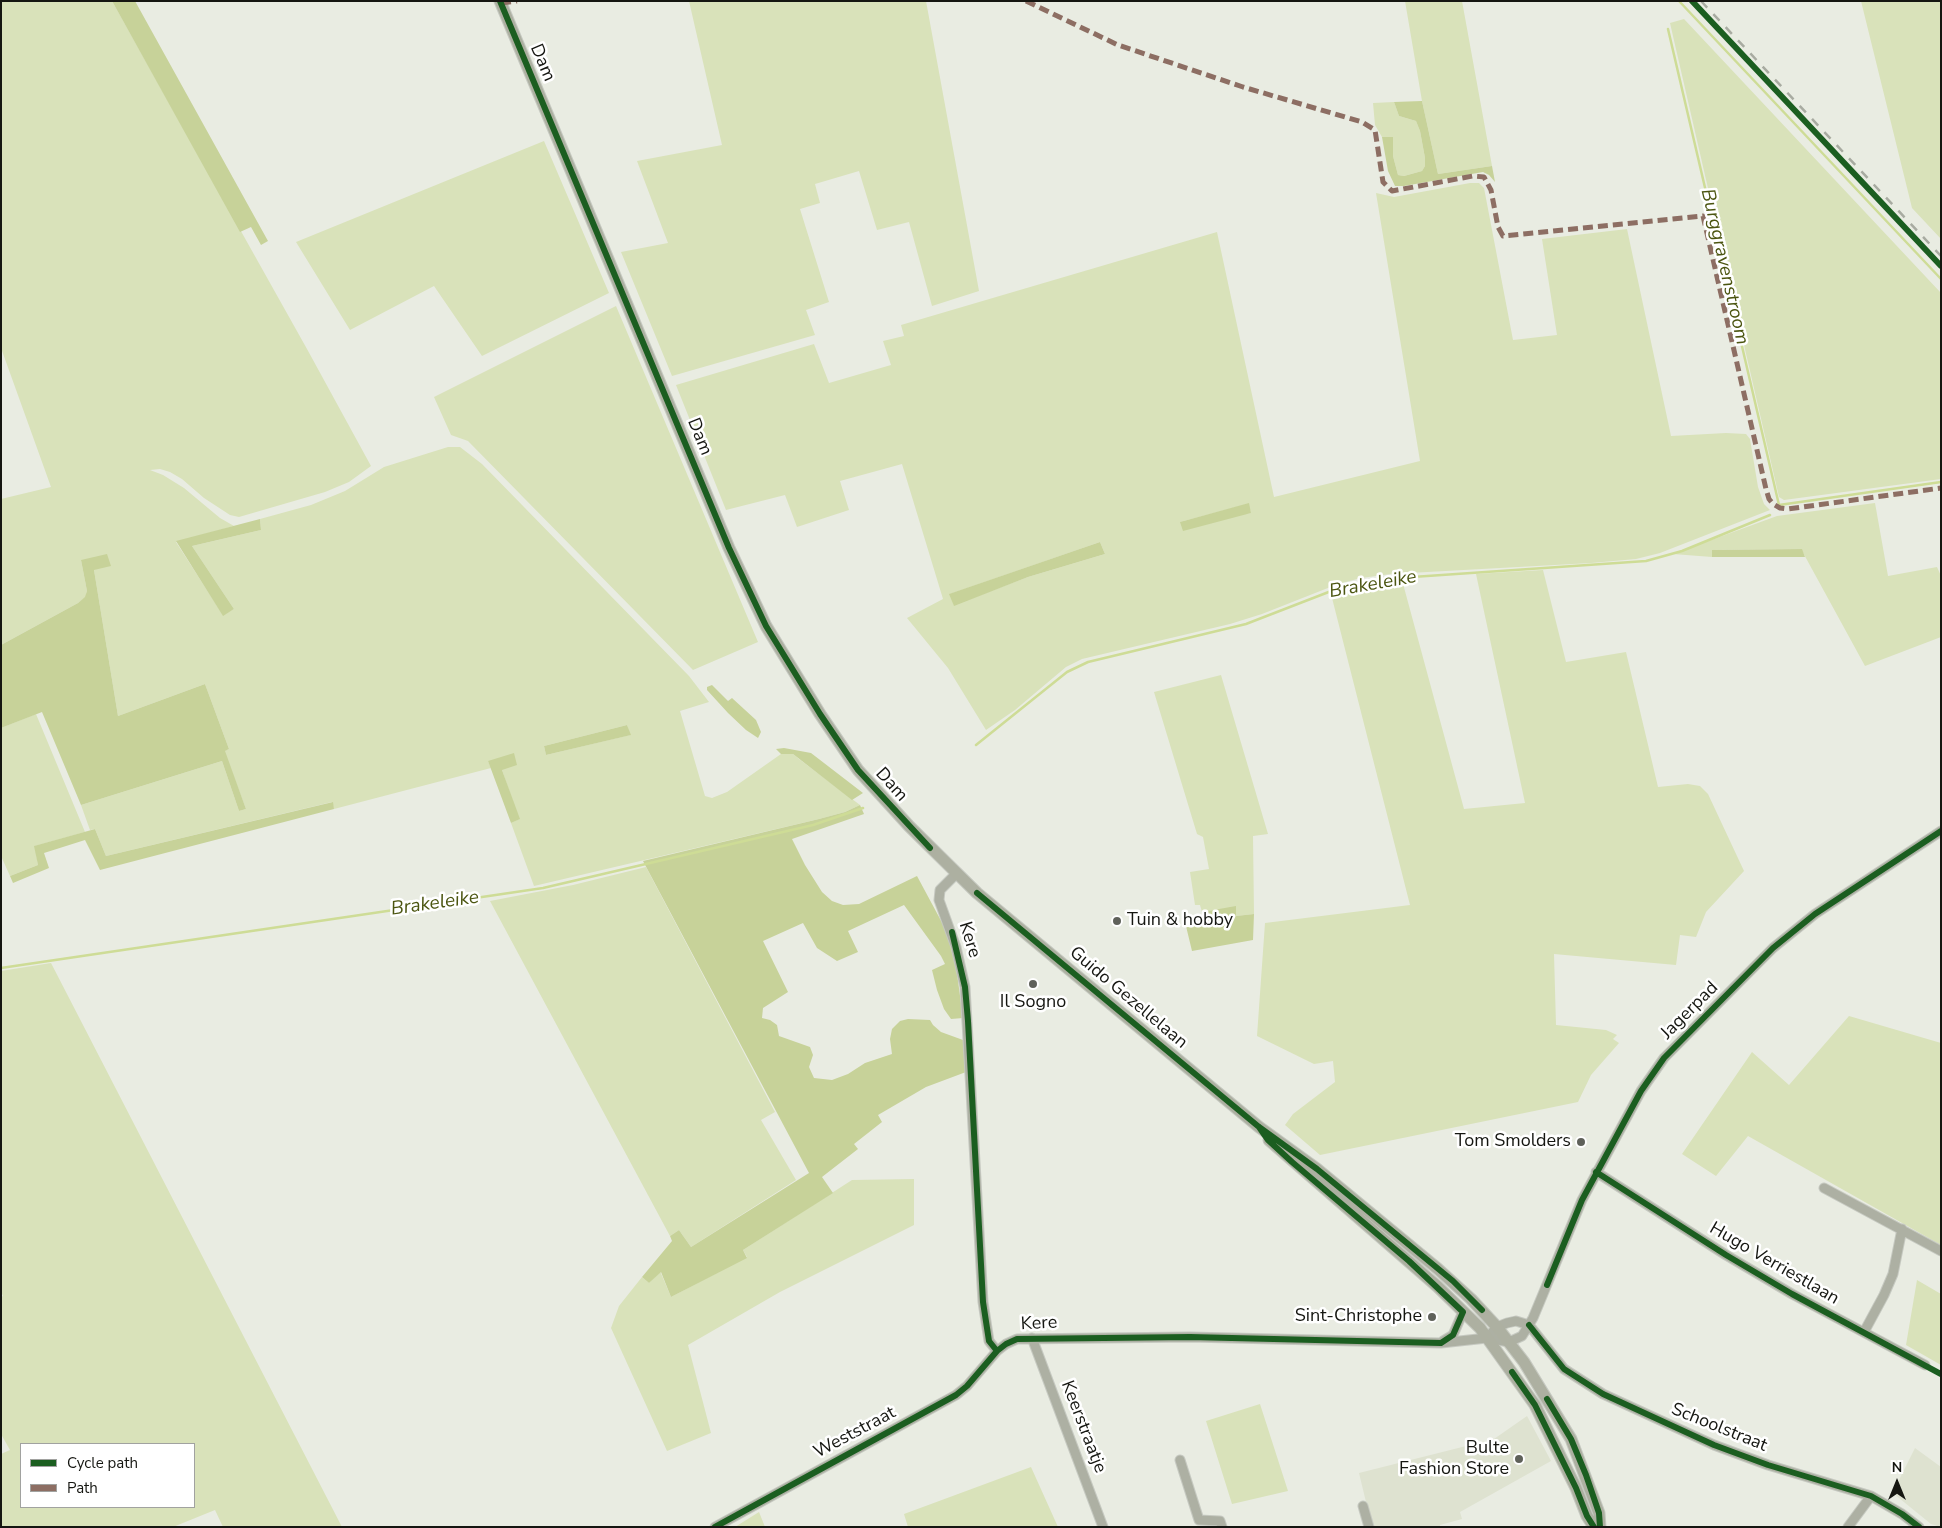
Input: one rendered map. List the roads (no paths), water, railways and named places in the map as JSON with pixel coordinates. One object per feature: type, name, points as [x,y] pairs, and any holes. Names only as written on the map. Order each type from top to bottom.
[{"type":"main road","name":"Dam","points":[[500,1],[729,548],[766,626],[820,714],[858,770],[956,874]]},
{"type":"main road","name":"Guido Gezellelaan","points":[[956,874],[1259,1127],[1268,1140],[1341,1196],[1401,1247],[1487,1338],[1534,1405],[1594,1527]]},
{"type":"main road","name":"Guido Gezellelaan","points":[[1401,1247],[1453,1281],[1497,1327],[1524,1362],[1570,1439],[1586,1475],[1599,1512],[1600,1527]]},
{"type":"street","name":"Jagerpad","points":[[1529,1325],[1582,1200],[1652,1073],[1677,1044],[1773,948],[1815,914],[1941,831]]},
{"type":"street","name":"Kere","points":[[956,874],[940,890],[939,900],[952,932],[965,987],[983,1302],[990,1341],[997,1351],[1017,1339],[1032,1338],[1190,1337],[1441,1342],[1487,1338],[1509,1342]]},
{"type":"street","name":"Hugo Verriestlaan","points":[[1596,1172],[1784,1290],[1925,1365]]},
{"type":"street","points":[[1824,1188],[1895,1228],[1902,1229],[1941,1251]]},
{"type":"street","points":[[1864,1332],[1889,1284],[1902,1229]]},
{"type":"street","points":[[1441,1342],[1453,1336],[1463,1312]]},
{"type":"street","points":[[1487,1338],[1497,1327],[1516,1321],[1529,1325],[1522,1336],[1509,1342]]},
{"type":"street","name":"Schoolstraat","points":[[1529,1325],[1564,1370],[1603,1394],[1714,1445],[1768,1465],[1870,1496],[1902,1514],[1919,1527]]},
{"type":"street","name":"Keerstraatje","points":[[1032,1338],[1103,1527]]},
{"type":"street","name":"Weststraat","points":[[715,1527],[956,1395],[967,1386],[997,1351]]},
{"type":"street","points":[[1180,1460],[1199,1520],[1220,1521],[1222,1527]]},
{"type":"street","points":[[1848,1527],[1870,1496]]},
{"type":"street","points":[[1363,1506],[1369,1527]]},
{"type":"waterway","points":[[1679,1],[1941,279]]},
{"type":"waterway","name":"Burggravenstroom","points":[[1668,29],[1779,505],[1941,482]]},
{"type":"waterway","name":"Brakeleike","points":[[976,745],[1067,672],[1088,662],[1246,624],[1339,588],[1398,578],[1646,561],[1682,551],[1770,515]]},
{"type":"waterway","name":"Brakeleike","points":[[1,968],[543,888],[813,825],[863,808]]},
{"type":"railway","points":[[1701,1],[1941,256]]},
{"type":"place","name":"Tuin & hobby","points":[[1117,921]]},
{"type":"place","name":"Il Sogno","points":[[1033,984]]},
{"type":"place","name":"Tom Smolders","points":[[1581,1142]]},
{"type":"place","name":"Sint-Christophe","points":[[1432,1317]]},
{"type":"place","name":"Bulte Fashion Store","points":[[1519,1459]]}]
